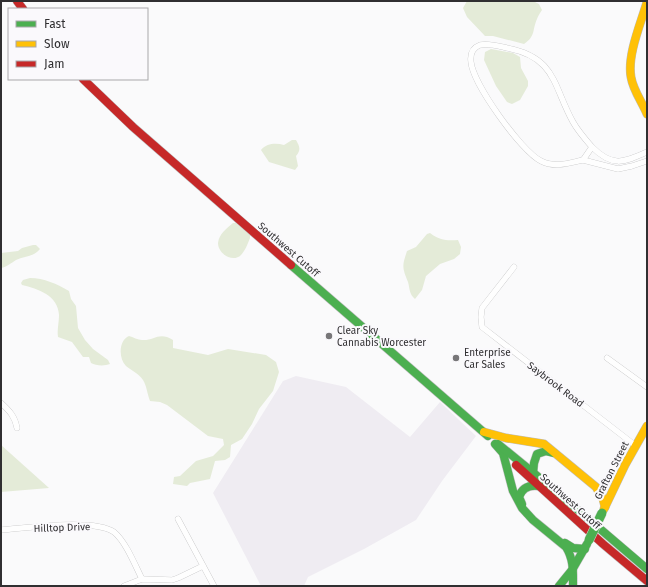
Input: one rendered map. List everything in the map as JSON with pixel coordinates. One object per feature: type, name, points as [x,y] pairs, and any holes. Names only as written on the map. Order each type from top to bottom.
[{"type":"main road","points":[[647,2],[644,23],[631,58],[630,70],[634,86],[647,114]]},
{"type":"main road","name":"Southwest Cutoff","points":[[84,80],[133,127],[484,432],[647,569]]},
{"type":"main road","name":"Grafton Street","points":[[559,586],[572,570],[587,545],[615,486],[647,426]]},
{"type":"main road","points":[[484,432],[506,438],[544,444],[596,487],[603,499],[603,510]]},
{"type":"main road","name":"Southwest Cutoff","points":[[484,432],[502,452],[538,486],[647,581]]},
{"type":"main road","points":[[534,473],[534,463],[537,454],[543,451],[555,453]]},
{"type":"main road","points":[[502,452],[510,483],[518,503],[531,517],[566,546],[574,564],[572,570],[573,586]]},
{"type":"main road","points":[[538,486],[528,487],[521,492],[519,498],[523,506],[569,547],[579,549],[587,545]]},
{"type":"main road","points":[[596,487],[604,488],[615,486]]},
{"type":"street","points":[[647,152],[623,161],[615,161],[604,158],[592,146],[573,122],[553,75],[541,62],[530,54],[511,48],[487,45],[474,47],[471,53],[470,61],[476,76],[493,107],[510,131],[528,151],[541,161],[552,164],[566,164],[583,160],[618,169],[647,162]]},
{"type":"street","points":[[583,160],[592,146]]},
{"type":"street","name":"Saybrook Road","points":[[514,267],[482,308],[482,327],[636,446]]},
{"type":"street","points":[[607,358],[647,387]]},
{"type":"street","points":[[1,403],[12,413],[16,421],[17,428]]},
{"type":"street","points":[[178,519],[214,586]]},
{"type":"street","name":"Hilltop Drive","points":[[1,530],[76,525],[89,525],[106,528],[114,532],[122,540],[142,579]]},
{"type":"street","points":[[124,586],[142,579],[172,580],[189,574],[203,566]]},
{"type":"shaded area","points":[[296,376],[346,387],[410,437],[440,402],[476,436],[442,481],[416,520],[364,549],[308,577],[304,586],[261,586],[213,493],[283,381]]},
{"type":"green space","points":[[467,1],[533,1],[539,4],[542,10],[535,23],[532,35],[524,44],[493,36],[485,36],[467,17],[463,8]]},
{"type":"green space","points":[[491,49],[513,53],[520,57],[521,68],[528,81],[528,86],[520,100],[512,104],[507,102],[496,86],[484,60],[485,52]]},
{"type":"green space","points":[[292,140],[296,140],[299,148],[299,152],[296,156],[298,166],[295,170],[269,162],[261,150],[269,145],[284,145]]},
{"type":"green space","points":[[233,223],[236,223],[250,235],[250,238],[241,255],[230,258],[220,251],[218,243],[222,234]]},
{"type":"green space","points":[[430,233],[443,240],[458,240],[461,247],[460,254],[454,259],[440,264],[426,276],[422,290],[415,299],[411,293],[403,266],[404,260],[407,251],[416,247],[427,234]]},
{"type":"green space","points":[[36,245],[40,249],[38,252],[16,260],[1,268],[1,253],[18,251],[22,248]]},
{"type":"green space","points":[[30,278],[50,282],[69,291],[71,299],[76,306],[78,328],[85,340],[93,349],[108,360],[110,364],[95,365],[91,363],[89,357],[83,357],[72,342],[58,337],[58,308],[55,302],[46,294],[22,285],[21,283],[23,280]]},
{"type":"green space","points":[[129,336],[139,340],[146,340],[164,336],[173,340],[173,348],[208,355],[228,349],[266,355],[276,362],[279,372],[273,391],[259,409],[252,424],[242,439],[231,445],[230,457],[225,460],[215,461],[210,479],[190,483],[187,486],[173,484],[174,477],[180,476],[196,461],[213,456],[224,445],[223,439],[208,436],[167,405],[160,402],[150,401],[143,380],[123,363],[121,354],[122,345],[123,341]]},
{"type":"green space","points":[[1,445],[49,488],[1,492]]},
{"type":"traffic: fast","points":[[291,265],[488,436]]},
{"type":"traffic: fast","points":[[495,444],[503,453],[513,491],[522,508],[533,520],[566,547],[569,552],[572,561],[573,586]]},
{"type":"traffic: fast","points":[[498,444],[647,569]]},
{"type":"traffic: fast","points":[[533,473],[537,454],[546,451],[554,453]]},
{"type":"traffic: fast","points":[[522,504],[519,497],[522,491],[532,486],[538,486]]},
{"type":"traffic: fast","points":[[589,540],[602,513]]},
{"type":"traffic: fast","points":[[565,543],[573,548],[585,549]]},
{"type":"traffic: fast","points":[[559,586],[572,570],[587,544]]},
{"type":"traffic: slow","points":[[647,2],[638,29],[630,68],[634,87],[647,114]]},
{"type":"traffic: slow","points":[[604,509],[625,465],[647,426]]},
{"type":"traffic: slow","points":[[484,432],[506,438],[544,444],[596,487],[603,499],[605,507]]},
{"type":"traffic: jam","points":[[17,1],[22,8]]},
{"type":"traffic: jam","points":[[84,80],[133,127],[291,265]]},
{"type":"traffic: jam","points":[[516,465],[603,544],[647,581]]},
{"type":"place","name":"Clear Sky Cannabis Worcester","points":[[329,336]]},
{"type":"place","name":"Enterprise Car Sales","points":[[456,358]]}]
